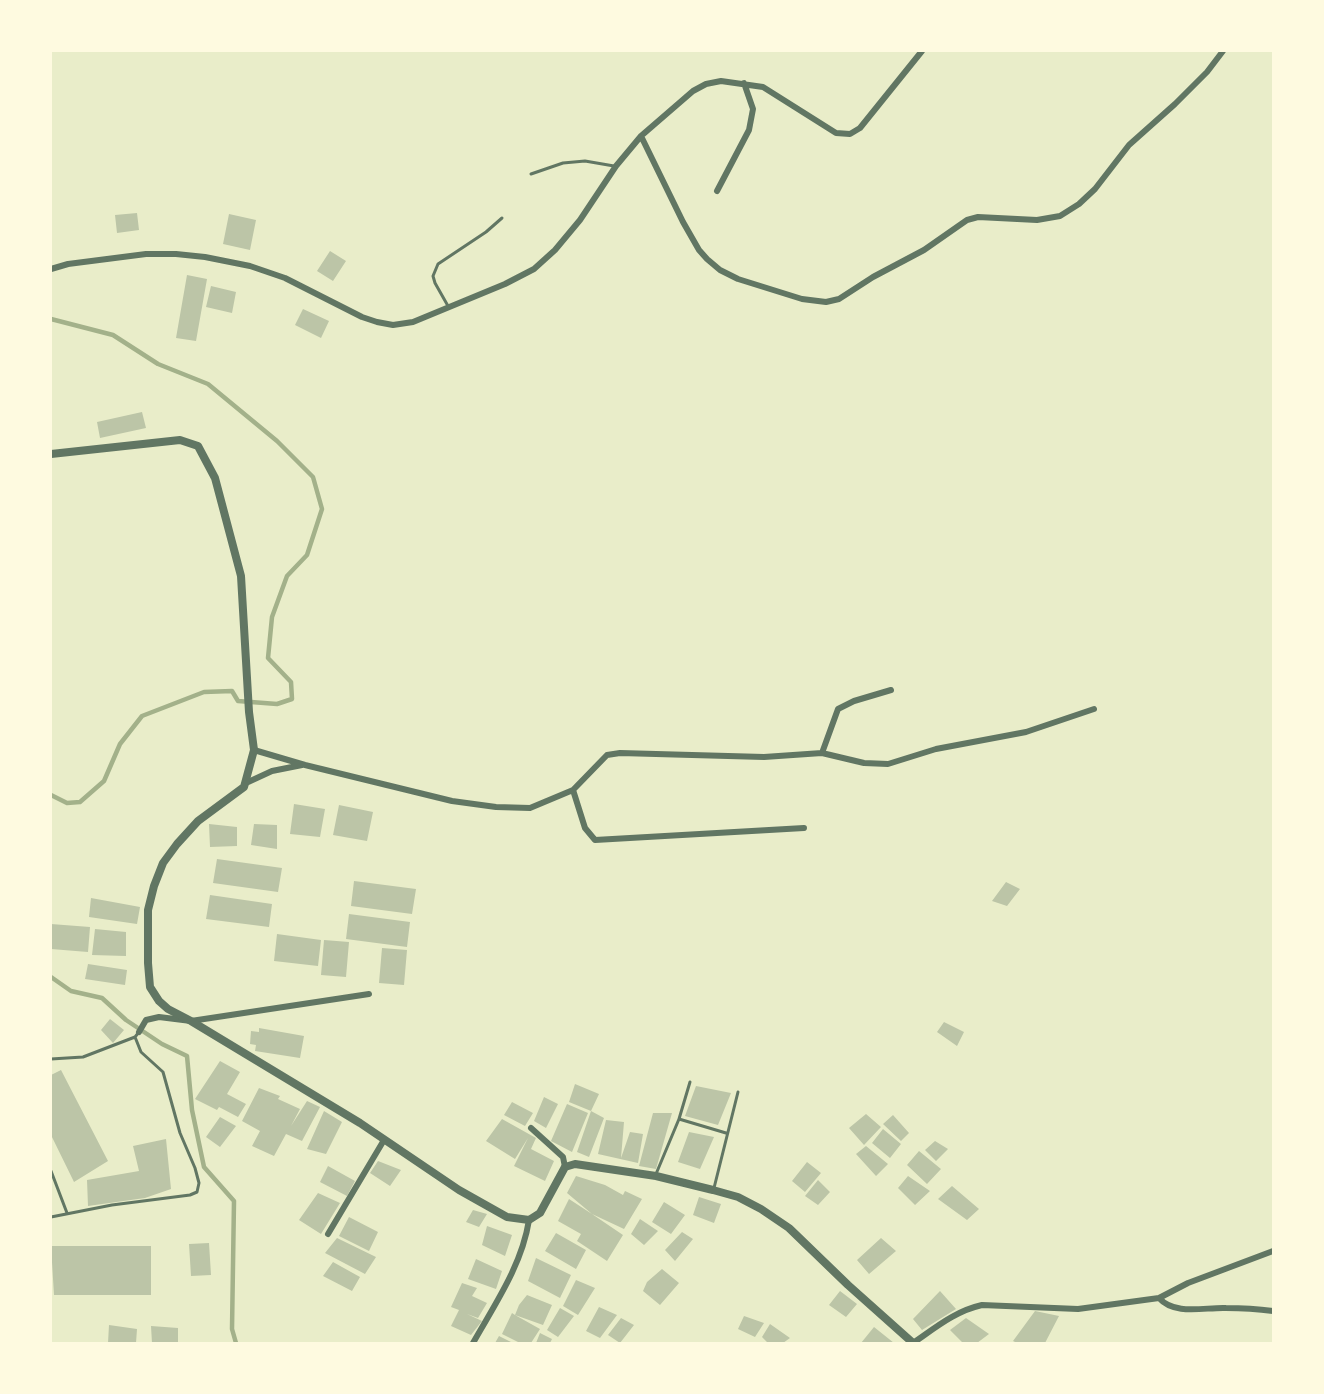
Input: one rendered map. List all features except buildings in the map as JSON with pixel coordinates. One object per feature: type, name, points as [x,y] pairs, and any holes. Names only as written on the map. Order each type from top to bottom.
[{"type":"street","points":[[51,269],[68,264],[146,254],[205,257],[250,266],[285,278],[362,317],[377,322],[393,325],[413,322],[505,284],[534,269],[555,250],[580,220],[616,166],[641,136],[693,91],[706,84],[721,81],[763,87],[836,134],[850,134],[860,128],[870,117],[886,93],[922,51]]},
{"type":"street","points":[[641,136],[683,222],[699,250],[707,259],[720,270],[738,279],[802,299],[826,302],[839,299],[873,277],[915,255],[967,220],[978,217],[1037,220],[1060,216],[1079,204],[1095,189],[1129,145],[1175,104],[1223,51]]},
{"type":"street","points":[[717,191],[749,130],[753,109],[744,83]]},
{"type":"street","points":[[51,454],[180,440],[198,446],[215,478],[241,576],[247,688],[255,750],[244,787],[198,821],[177,844],[163,863],[154,886],[148,910],[148,963],[150,987],[159,1001],[168,1009],[360,1123],[459,1190],[507,1217],[529,1220],[540,1213],[566,1167],[563,1157],[531,1128]]},
{"type":"street","points":[[822,753],[838,709],[854,701],[891,690]]},
{"type":"street","points":[[255,750],[305,765],[452,801],[496,807],[530,808],[573,790],[607,755],[620,753],[764,757],[822,753],[864,763],[888,764],[936,749],[1026,732],[1094,709]]},
{"type":"street","points":[[246,783],[272,771],[305,765]]},
{"type":"street","points":[[573,790],[585,828],[595,840],[804,828]]},
{"type":"street","points":[[137,1035],[146,1020],[159,1017],[191,1021],[369,994]]},
{"type":"street","points":[[328,1234],[384,1140]]},
{"type":"street","points":[[566,1167],[578,1164],[656,1176],[738,1197],[789,1228],[913,1343],[966,1308],[982,1305],[1078,1309],[1161,1301],[1188,1283],[1273,1251]]},
{"type":"street","points":[[473,1343],[510,1278],[521,1252],[529,1220]]},
{"type":"street","points":[[1161,1301],[1176,1308],[1192,1310],[1225,1308],[1273,1311]]},
{"type":"lane","points":[[531,174],[563,163],[585,161],[616,166]]},
{"type":"lane","points":[[448,306],[433,276],[438,264],[486,232],[502,218]]},
{"type":"lane","points":[[51,1059],[83,1057],[137,1035],[141,1052],[163,1072],[180,1133],[199,1183],[198,1192],[190,1195],[51,1217]]},
{"type":"lane","points":[[656,1176],[679,1119],[690,1082]]},
{"type":"lane","points":[[713,1190],[738,1092]]},
{"type":"lane","points":[[679,1119],[727,1133]]},
{"type":"lane","points":[[51,1171],[67,1213]]},
{"type":"waterway","points":[[51,319],[113,335],[158,364],[208,384],[277,441],[313,477],[322,509],[307,555],[287,576],[272,617],[268,658],[291,682],[292,699],[277,704],[238,701],[232,691],[204,692],[142,716],[120,744],[104,781],[80,802],[67,803],[51,795]]},
{"type":"waterway","points":[[51,977],[71,991],[102,998],[126,1020],[162,1044],[187,1056],[192,1110],[204,1167],[234,1201],[232,1329],[236,1343]]}]
